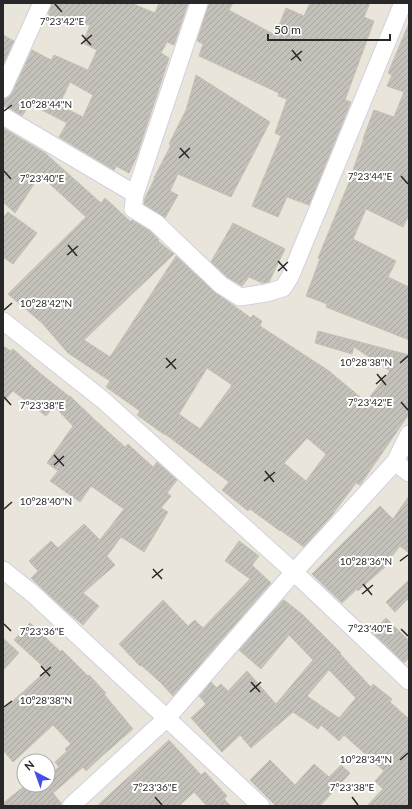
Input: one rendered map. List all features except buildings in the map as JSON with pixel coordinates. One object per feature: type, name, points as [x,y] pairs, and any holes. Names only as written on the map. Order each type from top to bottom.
[{"type":"street","points":[[3,89],[42,3]]},
{"type":"street","points":[[199,3],[135,194],[134,209],[156,224],[221,285],[240,298],[283,288],[290,277],[403,3]]},
{"type":"street","points":[[3,116],[135,194]]},
{"type":"street","points":[[3,322],[103,400],[294,572],[409,681]]},
{"type":"street","points":[[71,806],[166,718],[294,572],[395,462],[409,434]]},
{"type":"street","points":[[395,462],[409,473]]},
{"type":"street","points":[[3,570],[33,594],[261,806]]}]
